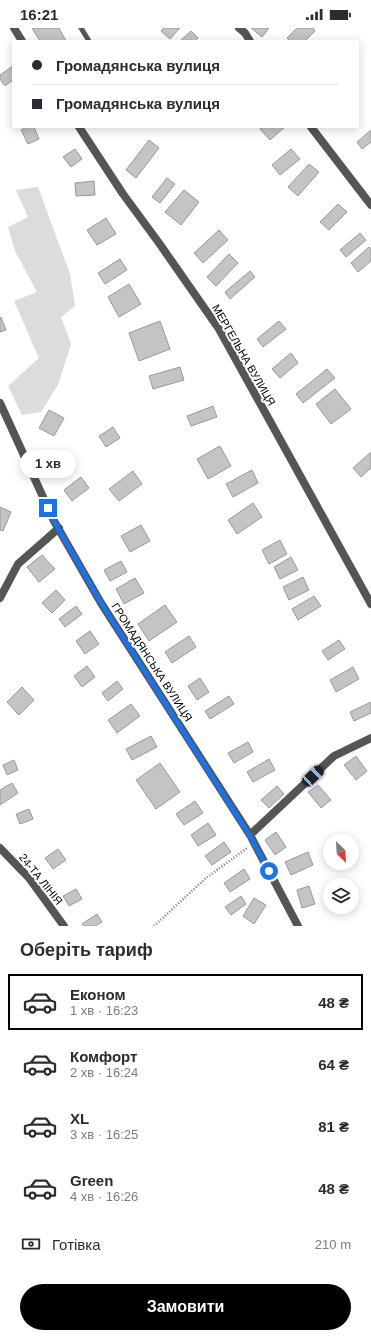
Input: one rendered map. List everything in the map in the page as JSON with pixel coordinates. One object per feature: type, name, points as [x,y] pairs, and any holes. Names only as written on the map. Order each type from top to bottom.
[{"type":"street","points":[[14,28],[21,40]]},
{"type":"street","points":[[239,28],[245,33],[249,40]]},
{"type":"street","name":"МЕРГЕЛЬНА ВУЛИЦЯ","points":[[80,128],[123,194],[159,243],[218,329],[371,604]]},
{"type":"street","points":[[312,128],[371,205]]},
{"type":"street","name":"ГРОМАДЯНСЬКА ВУЛИЦЯ","points":[[0,403],[59,528],[101,603],[250,836],[298,926]]},
{"type":"street","points":[[0,598],[18,564],[59,528]]},
{"type":"street","points":[[250,836],[334,756],[371,738]]},
{"type":"street","name":"24-ТА ЛІНІЯ","points":[[0,848],[29,878],[64,926]]},
{"type":"lane","points":[[81,28],[88,40]]},
{"type":"path","points":[[154,926],[206,878],[254,844]]},
{"type":"shaded area","points":[[38,187],[70,274],[75,306],[61,317],[71,344],[58,385],[41,412],[22,415],[8,386],[39,358],[14,301],[37,292],[15,251],[8,227],[28,217],[16,190]]},
{"type":"building","points":[[32,28],[59,28],[65,40],[39,40]]},
{"type":"building","points":[[164,28],[180,28],[170,39],[161,31]]},
{"type":"building","points":[[251,28],[269,28],[262,37]]},
{"type":"building","points":[[297,28],[313,28],[315,31],[306,40],[289,40],[287,38]]},
{"type":"building","points":[[191,31],[198,38],[196,40],[181,40]]},
{"type":"building","points":[[12,67],[12,81],[5,86],[0,79],[0,75]]},
{"type":"building","points":[[25,128],[34,128],[39,139],[28,144],[21,130]]},
{"type":"building","points":[[261,128],[284,128],[270,140],[260,129]]},
{"type":"building","points":[[371,130],[371,142],[362,149],[357,142]]},
{"type":"building","points":[[149,140],[159,148],[136,178],[126,170]]},
{"type":"building","points":[[75,149],[82,159],[71,167],[63,157]]},
{"type":"building","points":[[291,149],[300,159],[280,175],[272,165]]},
{"type":"building","points":[[309,164],[319,172],[298,196],[288,187]]},
{"type":"building","points":[[167,178],[175,184],[160,203],[152,197]]},
{"type":"building","points":[[94,181],[95,195],[76,196],[75,183]]},
{"type":"building","points":[[184,190],[199,202],[181,225],[165,212]]},
{"type":"building","points":[[338,204],[347,212],[329,230],[320,222]]},
{"type":"building","points":[[106,218],[116,234],[97,245],[87,230]]},
{"type":"building","points":[[219,230],[228,240],[203,263],[194,253]]},
{"type":"building","points":[[360,233],[366,240],[346,257],[340,250]]},
{"type":"building","points":[[369,247],[371,249],[371,261],[358,272],[351,263]]},
{"type":"building","points":[[229,254],[238,263],[216,286],[207,277]]},
{"type":"building","points":[[120,259],[127,270],[105,284],[98,273]]},
{"type":"building","points":[[250,271],[255,277],[230,299],[225,292]]},
{"type":"building","points":[[129,284],[141,304],[119,317],[108,297]]},
{"type":"building","points":[[1,317],[6,330],[0,332],[0,318]]},
{"type":"building","points":[[160,321],[170,349],[139,361],[129,333]]},
{"type":"building","points":[[279,321],[286,329],[263,347],[257,339]]},
{"type":"building","points":[[291,353],[298,363],[280,378],[272,369]]},
{"type":"building","points":[[180,367],[184,380],[153,389],[149,376]]},
{"type":"building","points":[[327,369],[335,378],[303,403],[296,394]]},
{"type":"building","points":[[335,389],[351,409],[331,424],[316,404]]},
{"type":"building","points":[[213,406],[217,417],[191,426],[187,416]]},
{"type":"building","points":[[49,410],[64,418],[54,436],[39,428]]},
{"type":"building","points":[[113,427],[120,438],[106,447],[99,436]]},
{"type":"building","points":[[220,446],[231,466],[208,479],[197,459]]},
{"type":"building","points":[[371,452],[371,468],[361,477],[353,468]]},
{"type":"building","points":[[252,470],[258,483],[233,497],[226,484]]},
{"type":"building","points":[[133,471],[142,484],[119,501],[109,489]]},
{"type":"building","points":[[81,477],[89,488],[72,501],[64,490]]},
{"type":"building","points":[[253,503],[262,517],[237,534],[228,520]]},
{"type":"building","points":[[0,507],[11,512],[3,531],[0,530]]},
{"type":"building","points":[[141,525],[150,541],[130,552],[121,536]]},
{"type":"building","points":[[280,540],[287,554],[269,564],[262,550]]},
{"type":"building","points":[[42,555],[55,569],[39,582],[27,567]]},
{"type":"building","points":[[291,557],[298,570],[280,579],[274,567]]},
{"type":"building","points":[[121,561],[127,572],[110,581],[104,570]]},
{"type":"building","points":[[303,577],[309,590],[289,600],[283,587]]},
{"type":"building","points":[[135,578],[144,593],[124,604],[116,589]]},
{"type":"building","points":[[56,590],[65,600],[52,613],[42,603]]},
{"type":"building","points":[[314,596],[321,606],[298,620],[292,609]]},
{"type":"building","points":[[165,605],[177,622],[149,641],[138,624]]},
{"type":"building","points":[[76,606],[82,614],[65,627],[59,619]]},
{"type":"building","points":[[90,631],[99,644],[85,654],[76,641]]},
{"type":"building","points":[[189,636],[196,647],[172,663],[165,652]]},
{"type":"building","points":[[339,640],[345,649],[328,660],[322,651]]},
{"type":"building","points":[[87,666],[95,677],[82,687],[74,676]]},
{"type":"building","points":[[353,667],[359,679],[336,692],[330,680]]},
{"type":"building","points":[[200,678],[209,692],[197,700],[188,686]]},
{"type":"building","points":[[117,681],[123,689],[108,701],[102,693]]},
{"type":"building","points":[[22,687],[34,700],[19,715],[7,702]]},
{"type":"building","points":[[229,696],[234,704],[210,719],[205,711]]},
{"type":"building","points":[[371,702],[371,713],[354,721],[350,712]]},
{"type":"building","points":[[131,704],[140,716],[117,733],[108,720]]},
{"type":"building","points":[[151,736],[157,747],[132,760],[126,749]]},
{"type":"building","points":[[248,742],[253,752],[234,763],[228,753]]},
{"type":"building","points":[[356,756],[367,771],[356,780],[344,765]]},
{"type":"building","points":[[269,759],[275,770],[253,782],[247,772]]},
{"type":"building","points":[[14,760],[18,770],[7,775],[3,765]]},
{"type":"building","points":[[160,763],[180,792],[156,809],[136,780]]},
{"type":"building","points":[[12,783],[18,793],[0,805],[0,790]]},
{"type":"building","points":[[318,785],[331,800],[321,808],[308,792]]},
{"type":"building","points":[[277,786],[284,794],[269,808],[261,800]]},
{"type":"building","points":[[195,801],[203,813],[184,825],[176,814]]},
{"type":"building","points":[[29,809],[33,819],[20,824],[16,814]]},
{"type":"building","points":[[208,823],[216,835],[198,846],[191,835]]},
{"type":"building","points":[[276,832],[286,847],[275,855],[265,840]]},
{"type":"building","points":[[224,842],[231,852],[212,865],[205,856]]},
{"type":"building","points":[[58,849],[66,860],[53,869],[45,858]]},
{"type":"building","points":[[308,852],[313,865],[291,875],[285,862]]},
{"type":"building","points":[[244,869],[250,879],[230,892],[224,883]]},
{"type":"building","points":[[309,886],[315,904],[302,908],[297,890]]},
{"type":"building","points":[[76,889],[82,899],[69,906],[63,896]]},
{"type":"building","points":[[241,896],[246,904],[231,915],[225,907]]},
{"type":"building","points":[[254,898],[266,905],[254,924],[243,916]]},
{"type":"building","points":[[97,914],[102,922],[95,926],[84,926],[82,924]]},
{"type":"route","points":[[48,508],[101,603],[250,836],[269,871]]}]
